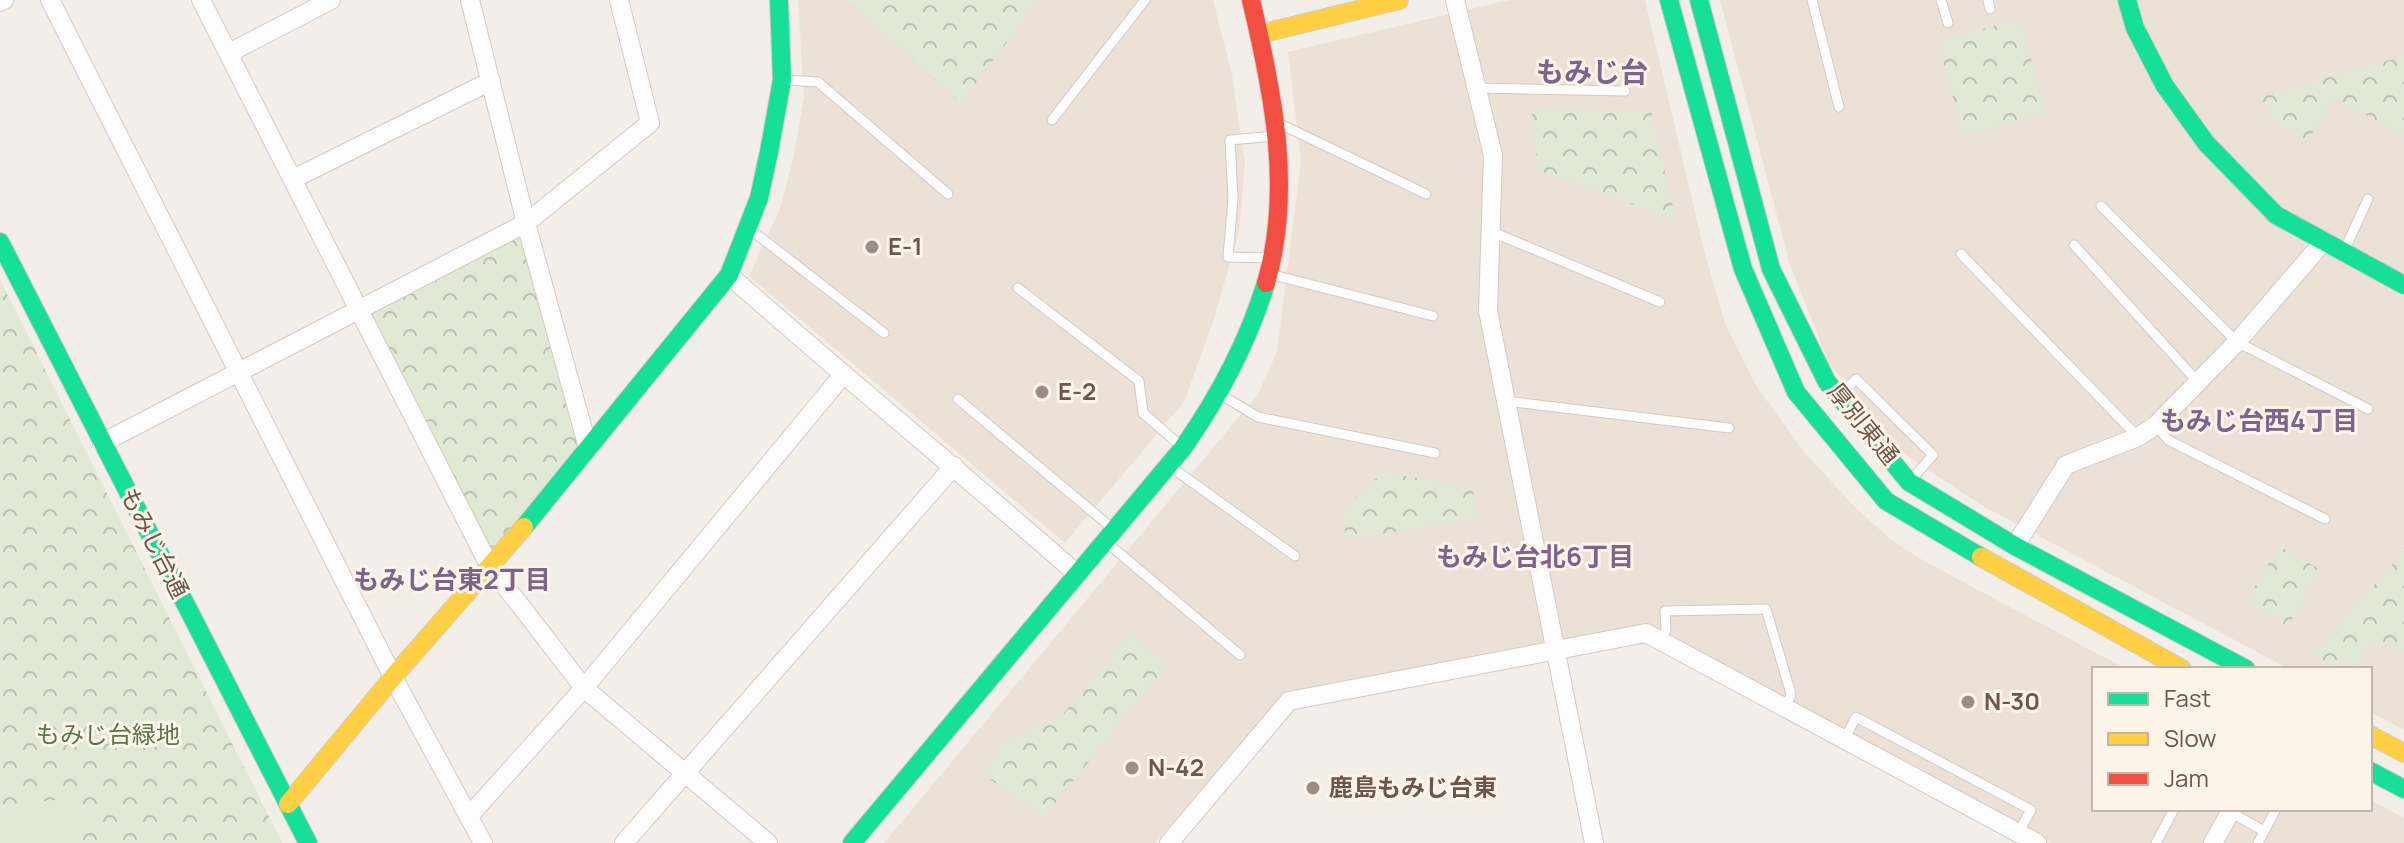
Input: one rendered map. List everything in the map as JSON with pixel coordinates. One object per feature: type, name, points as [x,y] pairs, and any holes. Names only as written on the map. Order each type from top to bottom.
[{"type":"street","points":[[50,0],[393,677],[483,843]]},
{"type":"street","points":[[201,0],[489,565],[584,688],[768,843]]},
{"type":"street","points":[[229,53],[331,0]]},
{"type":"street","points":[[470,0],[526,223],[588,448]]},
{"type":"street","points":[[102,443],[526,223],[650,123],[619,0]]},
{"type":"street","points":[[288,804],[393,677],[516,537],[729,275],[759,198],[782,80],[779,0]]},
{"type":"street","points":[[861,840],[1076,573],[1183,448],[1230,372],[1271,266],[1280,176],[1270,78],[1251,0]]},
{"type":"street","points":[[1260,34],[1399,0]]},
{"type":"street","points":[[1455,0],[1493,155],[1488,311],[1594,843]]},
{"type":"street","name":"厚別東通","points":[[1669,0],[1743,269],[1796,392],[1886,501],[2004,571],[2178,667]]},
{"type":"street","name":"厚別東通","points":[[1699,0],[1771,269],[1827,382],[1839,397],[1909,482],[2015,546],[2242,667]]},
{"type":"street","points":[[2127,0],[2135,28],[2165,86],[2206,143],[2276,215],[2404,285]]},
{"type":"street","points":[[293,179],[491,81]]},
{"type":"street","points":[[2015,546],[2066,465],[2138,437],[2156,425],[2237,342],[2324,241]]},
{"type":"street","name":"もみじ台通","points":[[0,242],[308,843]]},
{"type":"street","points":[[729,275],[842,376],[954,466],[1076,573]]},
{"type":"street","points":[[469,816],[584,688],[842,376]]},
{"type":"street","points":[[624,843],[954,466]]},
{"type":"street","points":[[1169,843],[1289,701],[1646,633],[2037,843]]},
{"type":"street","points":[[2372,736],[2404,753]]},
{"type":"street","points":[[2372,772],[2404,789]]},
{"type":"street","points":[[2213,843],[2231,811]]},
{"type":"lane","points":[[1052,120],[1145,0]]},
{"type":"lane","points":[[1812,0],[1839,107]]},
{"type":"lane","points":[[1941,0],[1948,23]]},
{"type":"lane","points":[[782,80],[818,82],[948,194]]},
{"type":"lane","points":[[1477,88],[1625,91]]},
{"type":"lane","points":[[1426,194],[1275,129],[1230,140],[1233,199],[1228,257],[1271,266],[1433,316]]},
{"type":"lane","points":[[2343,251],[2368,199]]},
{"type":"lane","points":[[2101,206],[2237,342],[2368,409]]},
{"type":"lane","points":[[747,227],[884,333]]},
{"type":"lane","points":[[1489,231],[1660,302]]},
{"type":"lane","points":[[2074,245],[2197,381]]},
{"type":"lane","points":[[1961,254],[2138,437]]},
{"type":"lane","points":[[1018,288],[1139,381],[1143,413],[1183,448]]},
{"type":"lane","points":[[1839,397],[1856,379],[1933,455],[1909,482]]},
{"type":"lane","points":[[1218,393],[1258,417],[1435,453]]},
{"type":"lane","points":[[958,399],[1240,655]]},
{"type":"lane","points":[[1506,401],[1729,428]]},
{"type":"lane","points":[[2156,425],[2168,440],[2325,519]]},
{"type":"lane","points":[[1168,465],[1295,556]]},
{"type":"lane","points":[[1661,640],[1666,630],[1665,611],[1766,609],[1791,694],[1786,708]]},
{"type":"lane","points":[[1844,740],[1856,717],[2031,810],[2018,833]]},
{"type":"lane","points":[[2156,843],[2173,811]]},
{"type":"lane","points":[[2231,811],[2264,831]]},
{"type":"lane","points":[[2258,843],[2275,811]]},
{"type":"shaded area","points":[[798,0],[1213,0],[1232,75],[1245,163],[1239,232],[1213,322],[1184,402],[1065,543],[749,276],[781,206],[793,159],[804,97]]},
{"type":"shaded area","points":[[1509,0],[1645,0],[1706,258],[1725,323],[1757,387],[1805,453],[1890,539],[1924,561],[2122,667],[2092,667],[2092,811],[2372,811],[2372,801],[2404,818],[2404,843],[2052,843],[1649,624],[1285,692],[1155,843],[884,843],[1258,394],[1277,352],[1301,161],[1288,52]]},
{"type":"shaded area","points":[[1720,0],[2404,0],[2404,730],[2372,713],[2372,667],[2285,667],[1981,505],[1903,453],[1829,363],[1790,265]]},
{"type":"green space","points":[[847,0],[1039,0],[961,103]]},
{"type":"green space","points":[[2020,19],[2046,113],[1963,136],[1938,41]]},
{"type":"green space","points":[[2404,56],[2404,135],[2333,98],[2307,143],[2276,124],[2258,97]]},
{"type":"green space","points":[[1531,110],[1651,111],[1676,220],[1538,170]]},
{"type":"green space","points":[[526,223],[588,448],[489,565],[359,309]]},
{"type":"green space","name":"もみじ台緑地","points":[[0,280],[282,843],[0,843]]},
{"type":"green space","points":[[1383,472],[1473,488],[1478,518],[1346,540],[1342,511]]},
{"type":"green space","points":[[2279,546],[2321,570],[2288,626],[2246,601]]},
{"type":"green space","points":[[2404,551],[2404,653],[2371,640],[2356,667],[2338,667],[2313,655]]},
{"type":"green space","points":[[1130,633],[1167,665],[1043,818],[983,774],[1006,740],[1060,718]]},
{"type":"green space","points":[[78,798],[82,843],[0,843],[0,805]]},
{"type":"traffic: fast","points":[[524,527],[729,275],[759,198],[769,152],[782,80],[779,0]]},
{"type":"traffic: fast","points":[[1669,0],[1743,269],[1796,392],[1886,501],[1981,557]]},
{"type":"traffic: fast","points":[[1699,0],[1771,269],[1827,382],[1909,482],[2015,546],[2242,667]]},
{"type":"traffic: fast","points":[[2127,0],[2135,28],[2165,86],[2206,143],[2276,215],[2404,285]]},
{"type":"traffic: fast","points":[[0,242],[308,843]]},
{"type":"traffic: fast","points":[[852,843],[1183,448],[1231,369],[1266,283]]},
{"type":"traffic: fast","points":[[2372,772],[2404,789]]},
{"type":"traffic: slow","points":[[1260,34],[1399,0]]},
{"type":"traffic: slow","points":[[288,804],[393,677],[524,527]]},
{"type":"traffic: slow","points":[[1981,557],[2178,667]]},
{"type":"traffic: slow","points":[[2372,736],[2404,753]]},
{"type":"traffic: jam","points":[[1251,0],[1273,105],[1279,177],[1274,248],[1266,283]]},
{"type":"place","name":"E-1","points":[[872,247]]},
{"type":"place","name":"E-2","points":[[1042,392]]},
{"type":"place","name":"N-30","points":[[1968,702]]},
{"type":"place","name":"N-42","points":[[1132,768]]},
{"type":"place","name":"鹿島もみじ台東","points":[[1313,788]]},
{"type":"district","name":"もみじ台","points":[[1592,72]]},
{"type":"district","name":"もみじ台西4丁目","points":[[2259,421]]},
{"type":"district","name":"もみじ台北6丁目","points":[[1535,557]]},
{"type":"district","name":"もみじ台東2丁目","points":[[452,580]]}]
